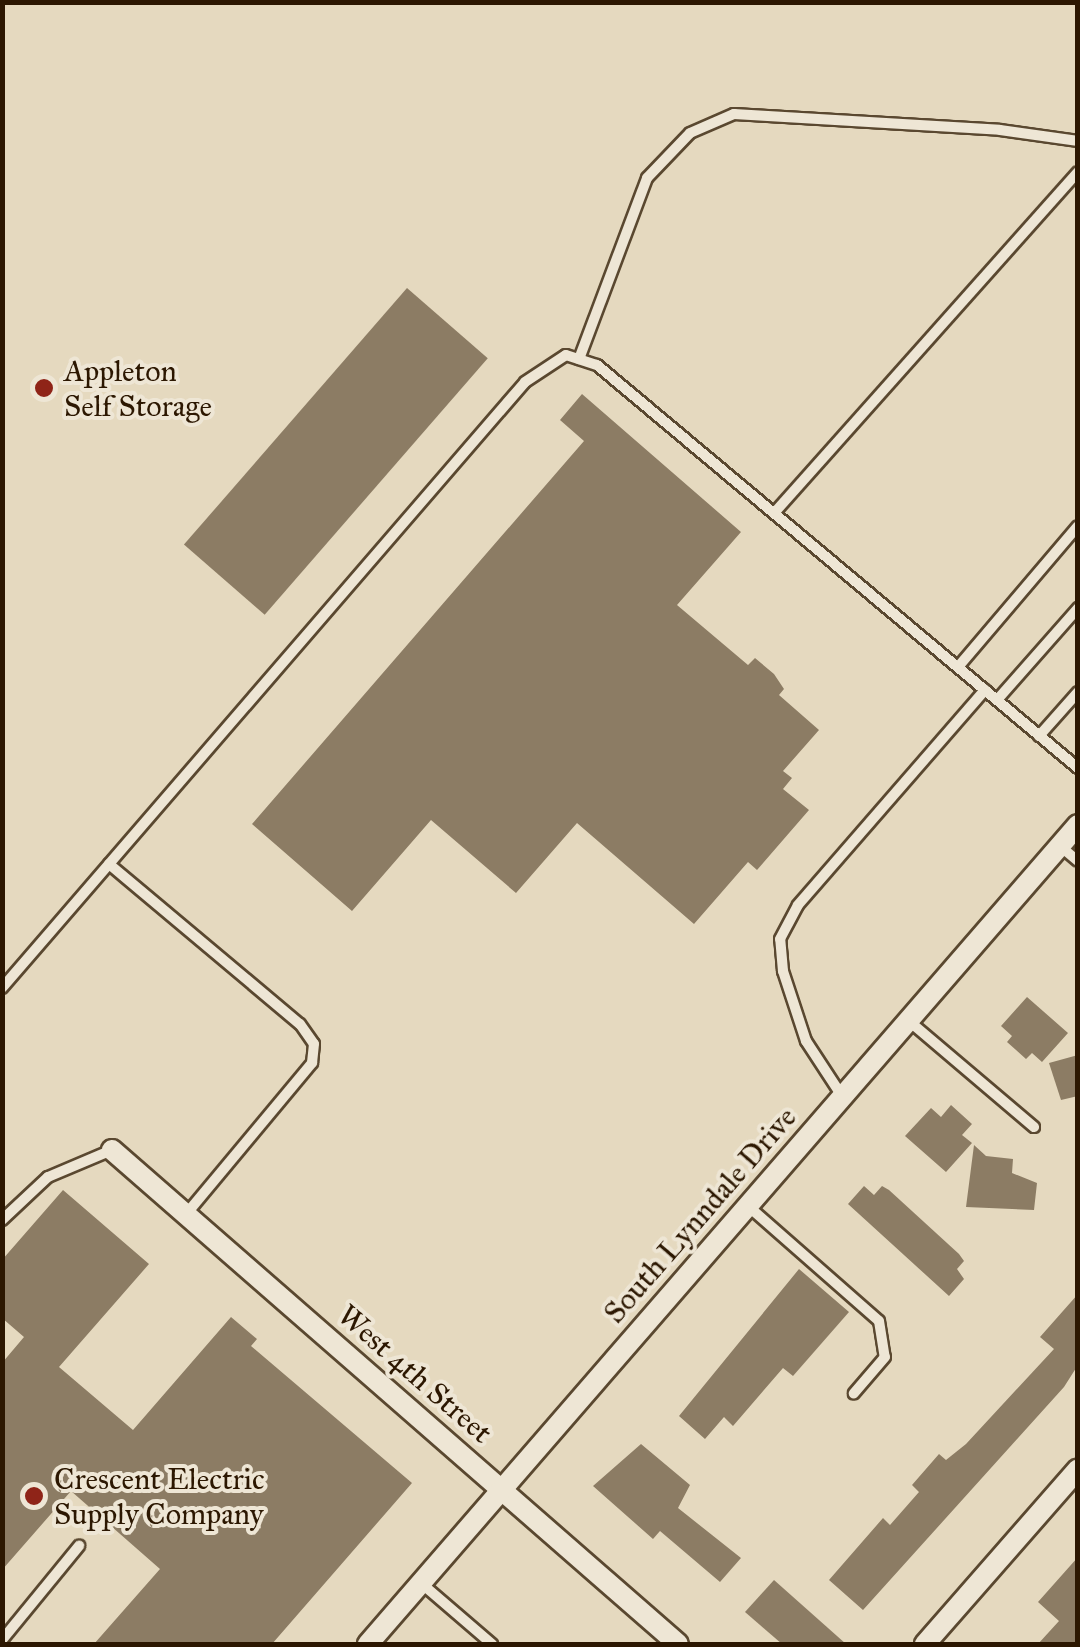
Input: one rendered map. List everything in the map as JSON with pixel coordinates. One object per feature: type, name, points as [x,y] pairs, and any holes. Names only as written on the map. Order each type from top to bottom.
[{"type":"street","name":"South Lynndale Drive","points":[[368,1644],[1078,825]]},
{"type":"street","name":"West 4th Street","points":[[112,1150],[678,1644]]},
{"type":"street","points":[[925,1644],[1078,1469]]},
{"type":"lane","points":[[580,360],[647,178],[690,133],[734,114],[1000,130],[1078,141]]},
{"type":"lane","points":[[775,512],[1078,172]]},
{"type":"lane","points":[[2,988],[524,382],[566,355],[597,366],[1078,768]]},
{"type":"lane","points":[[958,666],[1078,526]]},
{"type":"lane","points":[[998,700],[1078,608]]},
{"type":"lane","points":[[842,1097],[806,1041],[783,971],[780,940],[798,905],[985,690]]},
{"type":"lane","points":[[1039,736],[1078,692]]},
{"type":"lane","points":[[1060,846],[1078,862]]},
{"type":"lane","points":[[109,864],[300,1024],[314,1044],[312,1063],[186,1214]]},
{"type":"lane","points":[[908,1020],[1034,1127]]},
{"type":"lane","points":[[2,1220],[48,1176],[112,1150]]},
{"type":"lane","points":[[748,1206],[879,1321],[885,1358],[854,1393]]},
{"type":"lane","points":[[2,1640],[80,1546]]},
{"type":"lane","points":[[422,1582],[492,1644]]},
{"type":"building","points":[[407,288],[488,358],[265,615],[184,545]]},
{"type":"building","points":[[582,394],[741,532],[677,605],[748,665],[755,658],[774,674],[784,689],[779,695],[819,730],[783,771],[792,778],[783,789],[809,810],[757,870],[748,862],[694,924],[577,823],[516,893],[431,820],[352,911],[252,824],[584,441],[560,420]]},
{"type":"building","points":[[1027,997],[1068,1033],[1042,1062],[1032,1053],[1026,1059],[1007,1042],[1012,1036],[1001,1026]]},
{"type":"building","points":[[1078,1055],[1078,1096],[1061,1100],[1049,1063]]},
{"type":"building","points":[[951,1105],[972,1124],[962,1135],[972,1143],[946,1172],[905,1136],[931,1108],[941,1117]]},
{"type":"building","points":[[974,1145],[986,1156],[1013,1159],[1012,1173],[1037,1183],[1034,1210],[966,1207]]},
{"type":"building","points":[[864,1186],[874,1195],[882,1186],[889,1190],[959,1254],[964,1261],[957,1269],[964,1279],[949,1296],[848,1204]]},
{"type":"building","points":[[63,1190],[149,1264],[59,1367],[133,1430],[231,1317],[257,1339],[251,1346],[412,1483],[272,1644],[94,1644],[160,1569],[71,1491],[2,1570],[2,1363],[24,1337],[2,1318],[2,1260]]},
{"type":"building","points":[[799,1269],[849,1312],[793,1376],[783,1368],[733,1426],[724,1417],[705,1439],[679,1416]]},
{"type":"building","points":[[1078,1294],[1078,1365],[1064,1387],[863,1610],[829,1580],[883,1518],[890,1525],[919,1492],[912,1485],[939,1454],[946,1460],[966,1444],[1054,1349],[1040,1337]]},
{"type":"building","points":[[641,1444],[690,1485],[678,1508],[741,1558],[720,1582],[660,1531],[653,1539],[593,1486]]},
{"type":"building","points":[[1078,1557],[1078,1644],[1038,1644],[1059,1621],[1038,1602]]},
{"type":"building","points":[[774,1580],[846,1644],[782,1644],[745,1612]]},
{"type":"place","name":"Appleton Self Storage","points":[[44,388]]},
{"type":"place","name":"Crescent Electric Supply Company","points":[[34,1496]]}]
